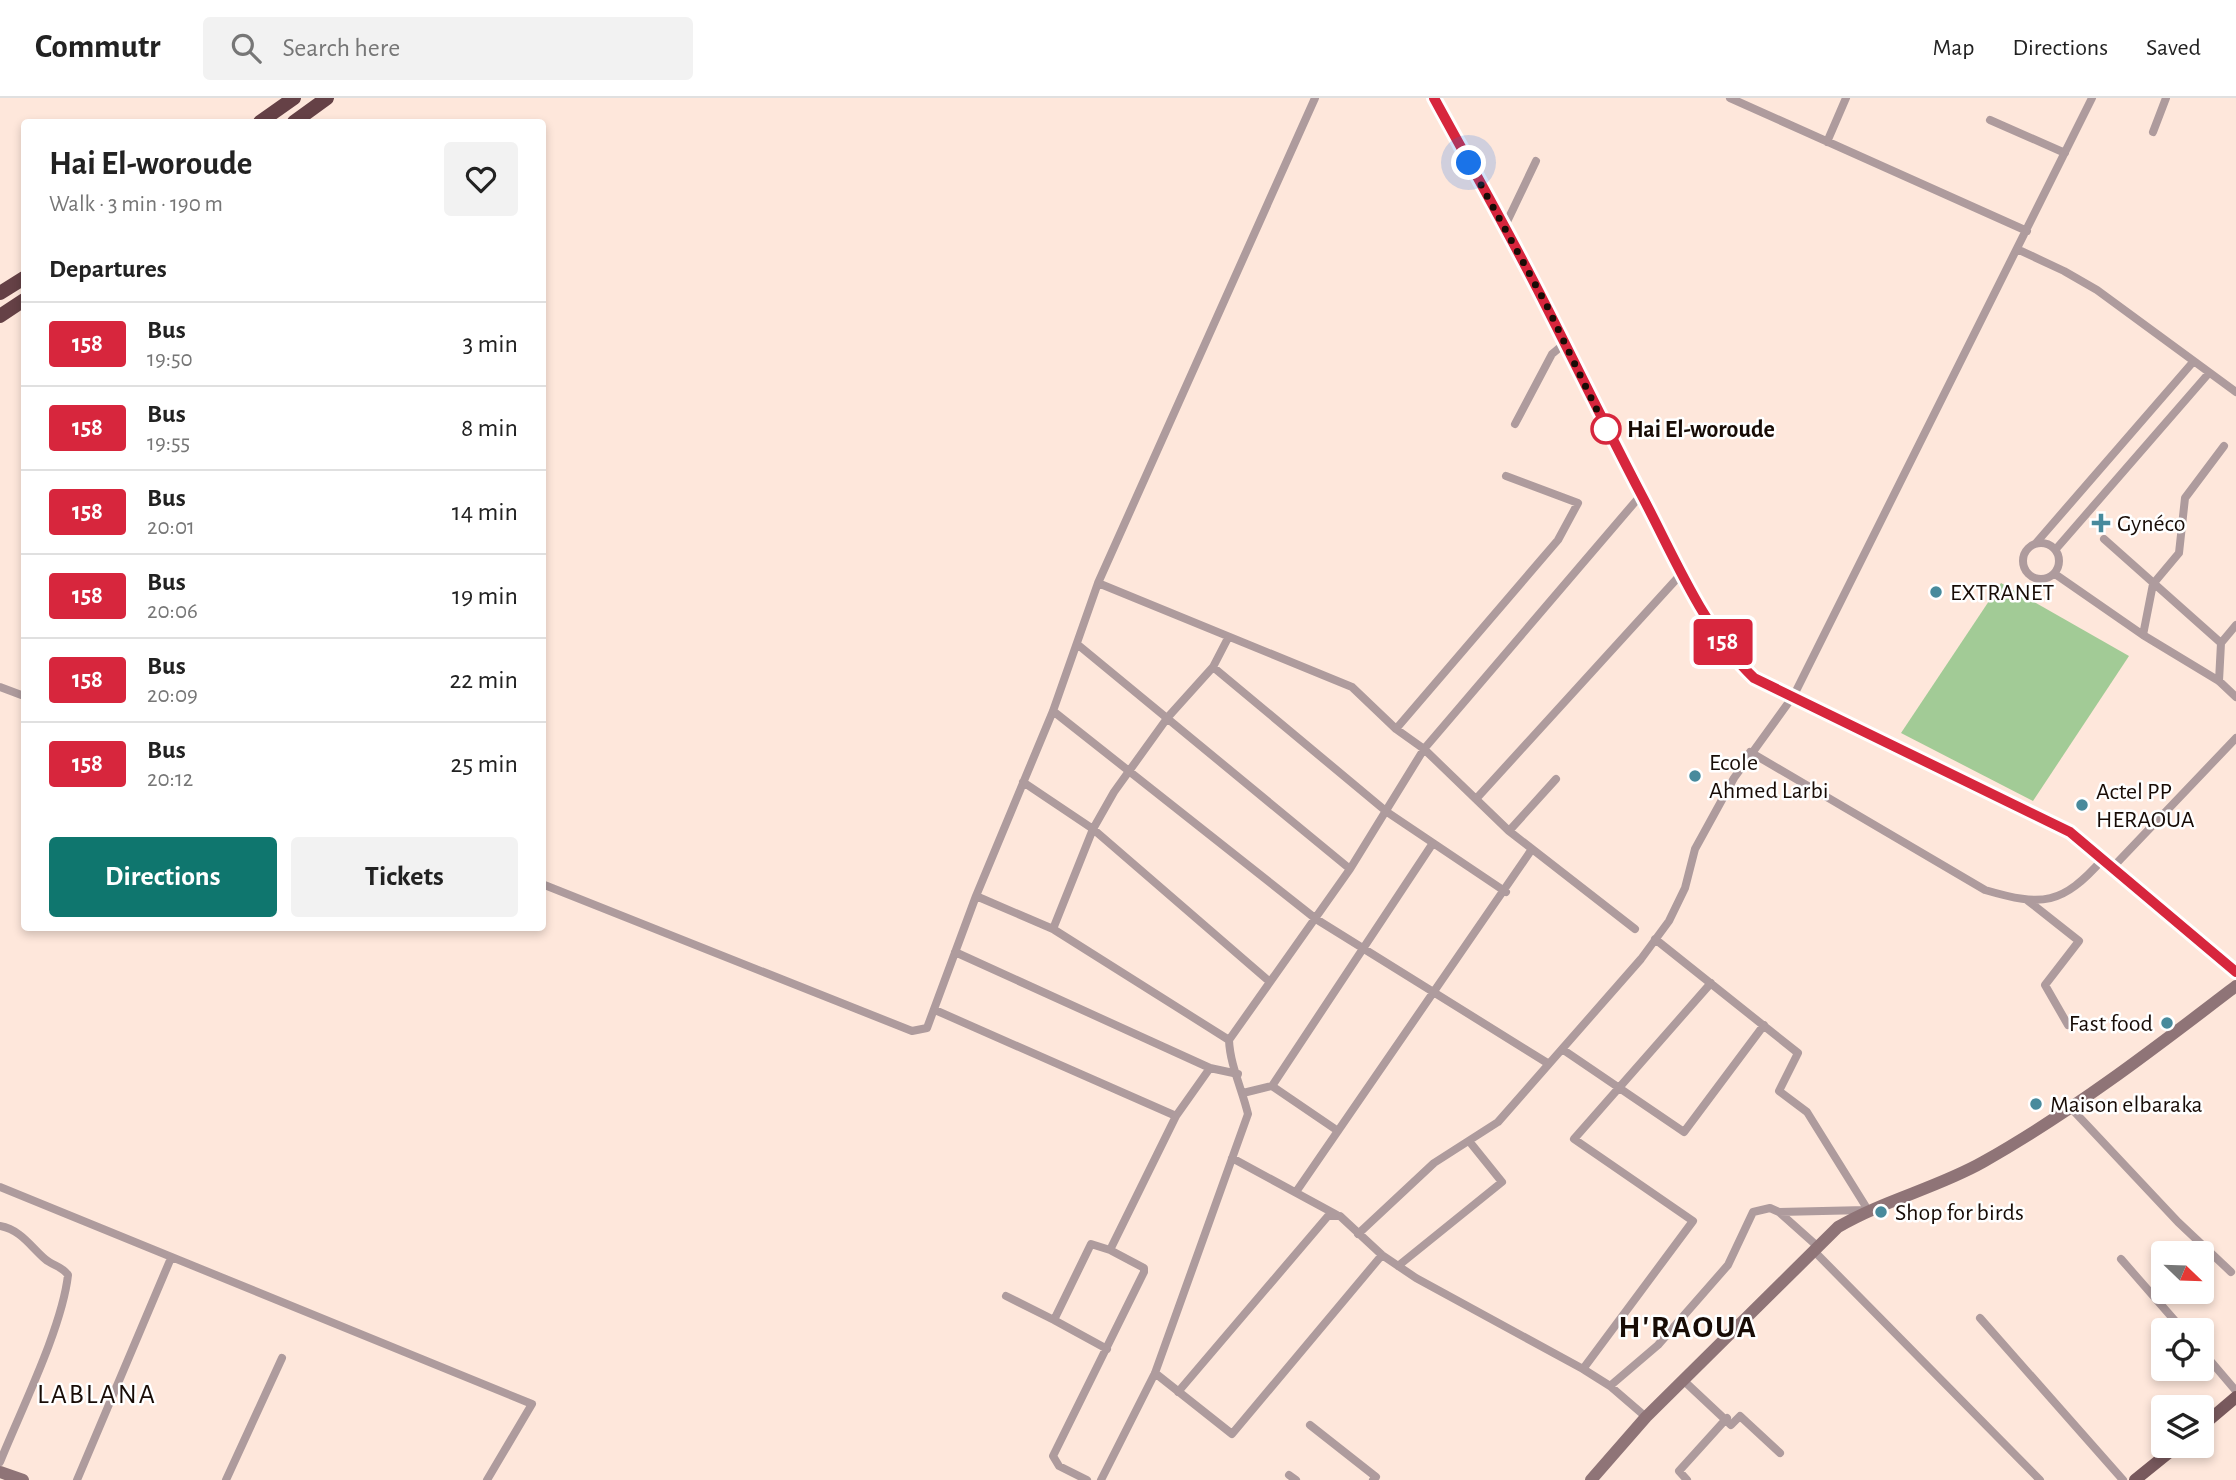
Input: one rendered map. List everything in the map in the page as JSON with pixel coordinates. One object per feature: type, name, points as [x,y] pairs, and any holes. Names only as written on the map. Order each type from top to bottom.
[{"type":"highway","points":[[264,119],[294,98]]},
{"type":"highway","points":[[298,119],[327,98]]},
{"type":"highway","points":[[0,293],[21,280]]},
{"type":"highway","points":[[0,316],[21,302]]},
{"type":"main road","points":[[2214,1416],[2236,1397]]},
{"type":"main road","points":[[2135,1480],[2162,1458]]},
{"type":"street","points":[[546,886],[912,1031],[927,1028],[976,896],[1053,710],[1098,583],[1315,98]]},
{"type":"street","points":[[1434,98],[1710,624],[1735,660],[1754,678],[2028,809],[2070,832],[2236,972]]},
{"type":"street","points":[[1730,98],[2027,231]]},
{"type":"street","points":[[1827,142],[1846,98]]},
{"type":"street","points":[[1358,1234],[1434,1163],[1498,1122],[1655,939],[1685,888],[1695,849],[1750,752],[1794,695],[2092,98]]},
{"type":"street","points":[[2152,132],[2166,98]]},
{"type":"street","points":[[1990,120],[2065,153]]},
{"type":"street","points":[[1504,228],[1536,161]]},
{"type":"street","points":[[2017,249],[2097,290],[2236,392]]},
{"type":"street","points":[[1515,424],[1552,354],[1564,344]]},
{"type":"street","points":[[2036,543],[2047,543],[2056,549],[2060,564],[2055,573],[2041,580],[2027,573],[2023,558],[2028,549],[2193,362]]},
{"type":"street","points":[[2056,549],[2209,373]]},
{"type":"street","points":[[2143,635],[2153,584],[2179,553],[2185,498],[2224,446]]},
{"type":"street","points":[[1396,729],[1558,540],[1577,503],[1506,476]]},
{"type":"street","points":[[1101,1480],[1155,1373],[1248,1114],[1238,1074],[1230,1060],[1229,1040],[1350,869],[1424,749],[1641,495]]},
{"type":"street","points":[[2104,539],[2221,643]]},
{"type":"street","points":[[1476,799],[1683,572]]},
{"type":"street","points":[[2055,573],[2143,635],[2219,681],[2236,697]]},
{"type":"street","points":[[1098,583],[1352,687],[1396,729],[1424,749],[1509,831],[1635,929]]},
{"type":"street","points":[[2219,681],[2221,643],[2236,625]]},
{"type":"street","points":[[1053,929],[1093,828],[1168,717],[1213,667],[1228,638]]},
{"type":"street","points":[[1077,644],[1350,869]]},
{"type":"street","points":[[1213,667],[1387,812],[1505,892]]},
{"type":"street","points":[[0,687],[21,695]]},
{"type":"street","points":[[1053,710],[1128,773],[1316,919],[1549,1064]]},
{"type":"street","points":[[1750,752],[1985,890],[2027,900],[2048,901],[2080,885],[2108,863],[2236,738]]},
{"type":"street","points":[[1509,831],[1556,779]]},
{"type":"street","points":[[1023,782],[1093,828],[1270,982]]},
{"type":"street","points":[[1243,1093],[1272,1086],[1433,843]]},
{"type":"street","points":[[1298,1189],[1505,892],[1532,849]]},
{"type":"street","points":[[976,896],[1053,929],[1229,1040]]},
{"type":"street","points":[[2027,900],[2079,941],[2045,985],[2068,1025]]},
{"type":"street","points":[[1655,939],[1798,1053],[1779,1091],[1807,1112],[1868,1210]]},
{"type":"street","points":[[956,952],[1210,1068],[1238,1074]]},
{"type":"street","points":[[1583,1369],[1693,1221],[1574,1139],[1711,983]]},
{"type":"street","points":[[1591,1480],[1646,1417],[1838,1227],[1868,1210],[1912,1195],[1981,1163],[2164,1041],[2236,986]]},
{"type":"street","points":[[935,1010],[1176,1116]]},
{"type":"street","points":[[1562,1049],[1684,1132],[1764,1025]]},
{"type":"street","points":[[1110,1250],[1176,1116],[1210,1068]]},
{"type":"street","points":[[1272,1086],[1338,1131]]},
{"type":"street","points":[[2069,1106],[2178,1222],[2231,1272]]},
{"type":"street","points":[[1398,1266],[1502,1182],[1469,1141]]},
{"type":"street","points":[[1232,1158],[1340,1216],[1382,1255],[1398,1266],[1583,1369],[1646,1417]]},
{"type":"street","points":[[0,1187],[532,1404],[487,1480]]},
{"type":"street","points":[[1610,1387],[1658,1345],[1728,1265],[1753,1212],[1770,1208],[1779,1212],[1815,1247],[2040,1480]]},
{"type":"street","points":[[1779,1212],[1868,1210]]},
{"type":"street","points":[[1178,1392],[1328,1216],[1340,1216]]},
{"type":"street","points":[[0,1226],[15,1230],[48,1262],[64,1268],[68,1275],[67,1289],[0,1462]]},
{"type":"street","points":[[1054,1320],[1091,1244],[1110,1250],[1144,1268],[1053,1456],[1059,1466],[1087,1480]]},
{"type":"street","points":[[1155,1373],[1232,1434],[1382,1255]]},
{"type":"street","points":[[77,1480],[170,1258]]},
{"type":"street","points":[[2121,1259],[2173,1318]]},
{"type":"street","points":[[1006,1296],[1107,1349]]},
{"type":"street","points":[[1980,1318],[2123,1480]]},
{"type":"street","points":[[226,1480],[282,1358]]},
{"type":"street","points":[[2214,1365],[2236,1391]]},
{"type":"street","points":[[1683,1380],[1727,1418],[1731,1425],[1740,1416],[1780,1453]]},
{"type":"street","points":[[1687,1480],[1679,1471],[1727,1418]]},
{"type":"street","points":[[1310,1425],[1376,1477],[1373,1480]]},
{"type":"street","points":[[0,1472],[23,1480]]},
{"type":"green space","points":[[2001,583],[2129,656],[2033,801],[1901,733]]},
{"type":"bus line","name":"158","points":[[1434,98],[1546,304],[1581,381],[1659,529],[1710,624],[1735,660],[1754,678],[2028,809],[2070,832],[2236,972]]},
{"type":"place","name":"Hai El-woroude","points":[[1606,429]]},
{"type":"place","name":"Gynéco","points":[[2101,523]]},
{"type":"place","name":"EXTRANET","points":[[1936,592]]},
{"type":"place","name":"Ecole Ahmed Larbi","points":[[1695,776]]},
{"type":"place","name":"Actel PP HERAOUA","points":[[2082,805]]},
{"type":"place","name":"Fast food","points":[[2167,1023]]},
{"type":"place","name":"Maison elbaraka","points":[[2036,1104]]},
{"type":"place","name":"Shop for birds","points":[[1881,1212]]},
{"type":"district","name":"H'RAOUA","points":[[1688,1326]]},
{"type":"district","name":"LABLANA","points":[[97,1393]]},
{"type":"route","points":[[1469,163],[1546,304],[1606,429]]}]
